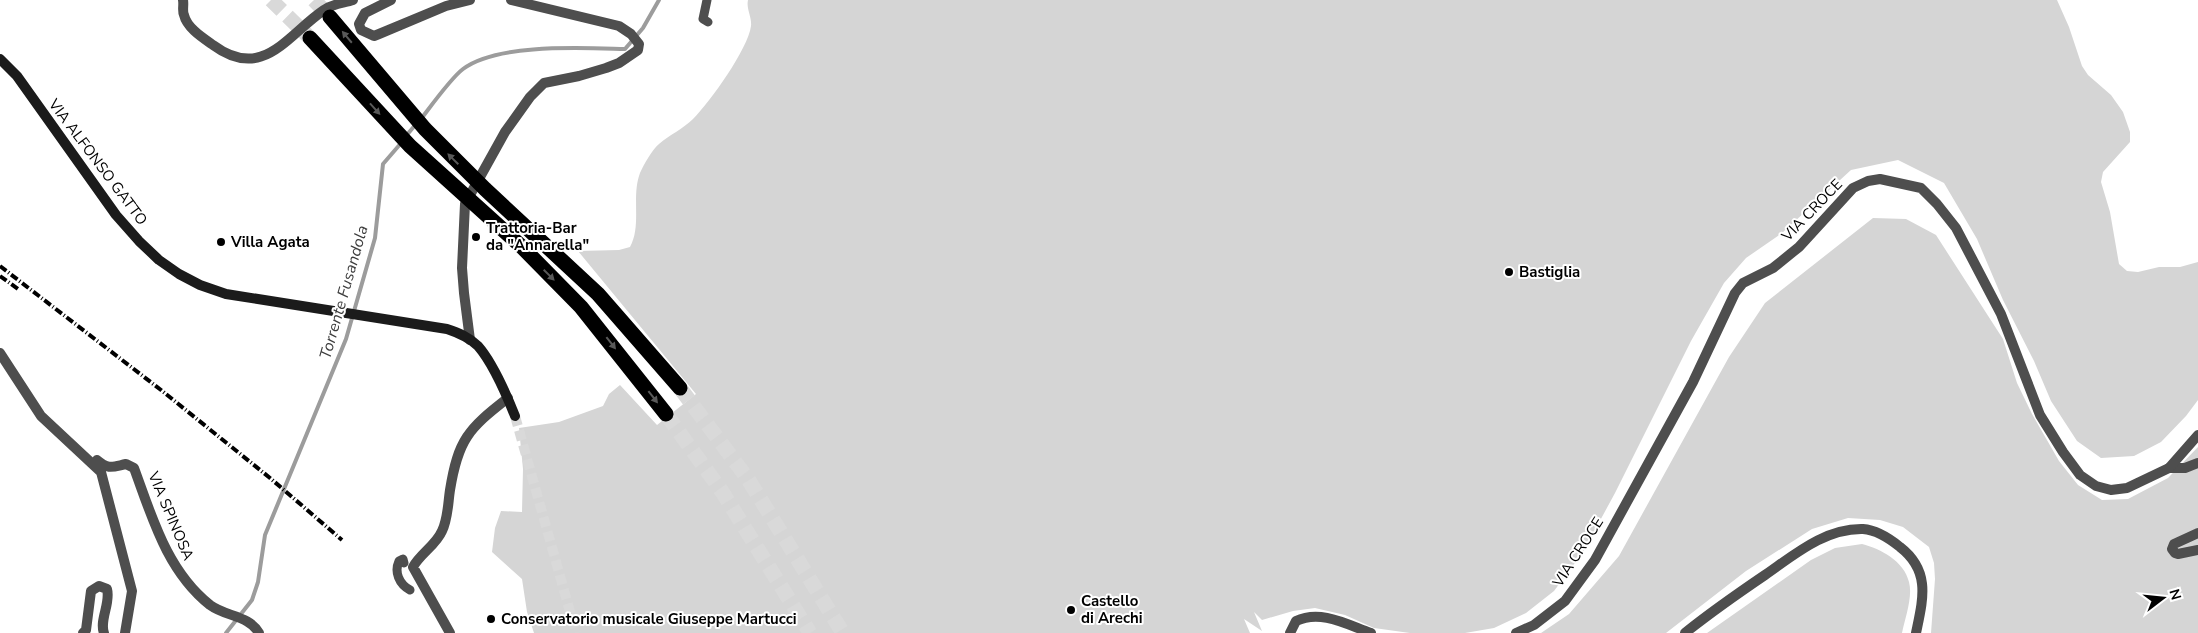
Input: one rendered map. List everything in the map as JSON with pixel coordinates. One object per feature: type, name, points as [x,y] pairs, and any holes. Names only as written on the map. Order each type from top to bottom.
[{"type":"highway","points":[[330,17],[436,141],[598,294],[680,388]]},
{"type":"highway","points":[[310,38],[410,146],[502,229],[581,307],[666,414]]},
{"type":"main road","name":"VIA ALFONSO GATTO","points":[[0,59],[17,76],[121,220],[159,260],[179,274],[200,285],[255,299],[448,329],[470,340]]},
{"type":"main road","points":[[470,340],[484,354],[508,398],[515,416]]},
{"type":"street","points":[[183,0],[184,15],[198,34],[222,51],[247,60],[257,58],[284,44],[325,9],[353,0]]},
{"type":"street","points":[[391,0],[365,13],[359,24],[361,30],[374,36],[446,6],[470,0]]},
{"type":"street","points":[[470,340],[462,268],[465,204],[505,132],[530,97],[544,83],[579,76],[619,63],[638,50],[639,44],[629,32],[619,26],[511,0]]},
{"type":"street","points":[[707,0],[702,19],[708,22]]},
{"type":"street","name":"VIA CROCE","points":[[1516,633],[1534,625],[1565,601],[1595,560],[1693,382],[1735,293],[1743,283],[1773,268],[1799,247],[1854,188],[1868,181],[1880,179],[1921,188],[1937,204],[1956,228],[2001,314],[2040,415],[2080,475],[2096,486],[2111,490],[2138,484],[2169,468],[2198,435]]},
{"type":"street","points":[[0,353],[41,416],[101,472],[132,591],[125,633]]},
{"type":"street","points":[[450,633],[413,567],[443,530],[454,466],[460,449],[472,429],[508,398]]},
{"type":"street","name":"VIA SPINOSA","points":[[52,425],[60,427],[106,468],[126,464],[134,468],[162,541],[179,572],[202,598],[212,606],[250,622],[259,633]]},
{"type":"street","points":[[2169,468],[2185,468],[2198,463]]},
{"type":"street","points":[[1685,633],[1716,608],[1804,548],[1830,534],[1863,530],[1885,536],[1909,554],[1923,578],[1923,602],[1916,633]]},
{"type":"street","points":[[2198,533],[2174,544],[2172,549],[2175,554],[2198,550]]},
{"type":"street","points":[[404,563],[402,559],[399,561],[397,567],[398,576],[410,590]]},
{"type":"street","points":[[83,633],[86,630],[91,591],[99,586],[107,589],[108,595],[103,626],[104,633]]},
{"type":"street","points":[[1290,633],[1296,621],[1312,616],[1329,618],[1371,633]]},
{"type":"shaded area","points":[[748,0],[2057,0],[2069,27],[2082,66],[2088,75],[2111,95],[2123,112],[2130,132],[2130,142],[2103,172],[2101,182],[2110,212],[2119,264],[2127,271],[2138,272],[2159,267],[2180,267],[2198,262],[2198,400],[2186,416],[2161,442],[2134,456],[2101,458],[2077,441],[2051,401],[2034,361],[2003,300],[1977,239],[1944,183],[1898,160],[1851,170],[1782,233],[1746,258],[1724,283],[1691,341],[1615,493],[1583,552],[1554,591],[1526,613],[1494,628],[1465,633],[1410,633],[1374,628],[1345,615],[1315,608],[1293,611],[1262,620],[1254,612],[1262,631],[1244,619],[1250,633],[534,633],[527,612],[522,579],[492,552],[495,528],[501,511],[522,512],[523,469],[519,428],[559,422],[603,406],[609,394],[620,385],[657,425],[696,394],[578,251],[619,250],[630,247],[634,238],[636,192],[640,173],[648,157],[656,147],[685,126],[709,101],[736,61],[751,26]]},
{"type":"shaded area","points":[[1873,218],[1906,219],[1936,235],[2003,339],[2017,383],[2032,414],[2059,461],[2078,485],[2102,500],[2128,499],[2168,478],[2198,447],[2198,633],[1931,633],[1935,579],[1934,563],[1929,547],[1903,527],[1880,520],[1848,518],[1812,529],[1746,571],[1666,633],[1541,633],[1569,614],[1619,556],[1729,357],[1765,303]]},
{"type":"shaded area","points":[[1862,544],[1877,549],[1891,557],[1906,575],[1910,594],[1902,633],[1707,633],[1811,560],[1835,548]]},
{"type":"waterway","name":"Torrente Fusandola","points":[[421,119],[458,73],[478,61],[497,55],[541,49],[625,49],[643,28],[659,0]]},
{"type":"waterway","name":"Torrente Fusandola","points":[[406,136],[416,124]]},
{"type":"waterway","name":"Torrente Fusandola","points":[[226,633],[252,600],[258,582],[265,535],[346,339],[375,238],[383,164],[402,142]]},
{"type":"tunnel","points":[[271,0],[310,38]]},
{"type":"tunnel","points":[[314,0],[330,17]]},
{"type":"tunnel","points":[[680,388],[748,479],[843,633]]},
{"type":"tunnel","points":[[666,414],[723,493],[810,633]]},
{"type":"tunnel","points":[[515,416],[576,633]]},
{"type":"railway","points":[[0,266],[161,390],[270,478],[342,540]]},
{"type":"railway","points":[[0,276],[18,289]]},
{"type":"place","name":"Trattoria-Bar da \"Annarella\"","points":[[476,237]]},
{"type":"place","name":"Villa Agata","points":[[221,242]]},
{"type":"place","name":"Bastiglia","points":[[1509,272]]},
{"type":"place","name":"Castello di Arechi","points":[[1071,610]]},
{"type":"place","name":"Conservatorio musicale Giuseppe Martucci","points":[[491,619]]}]
